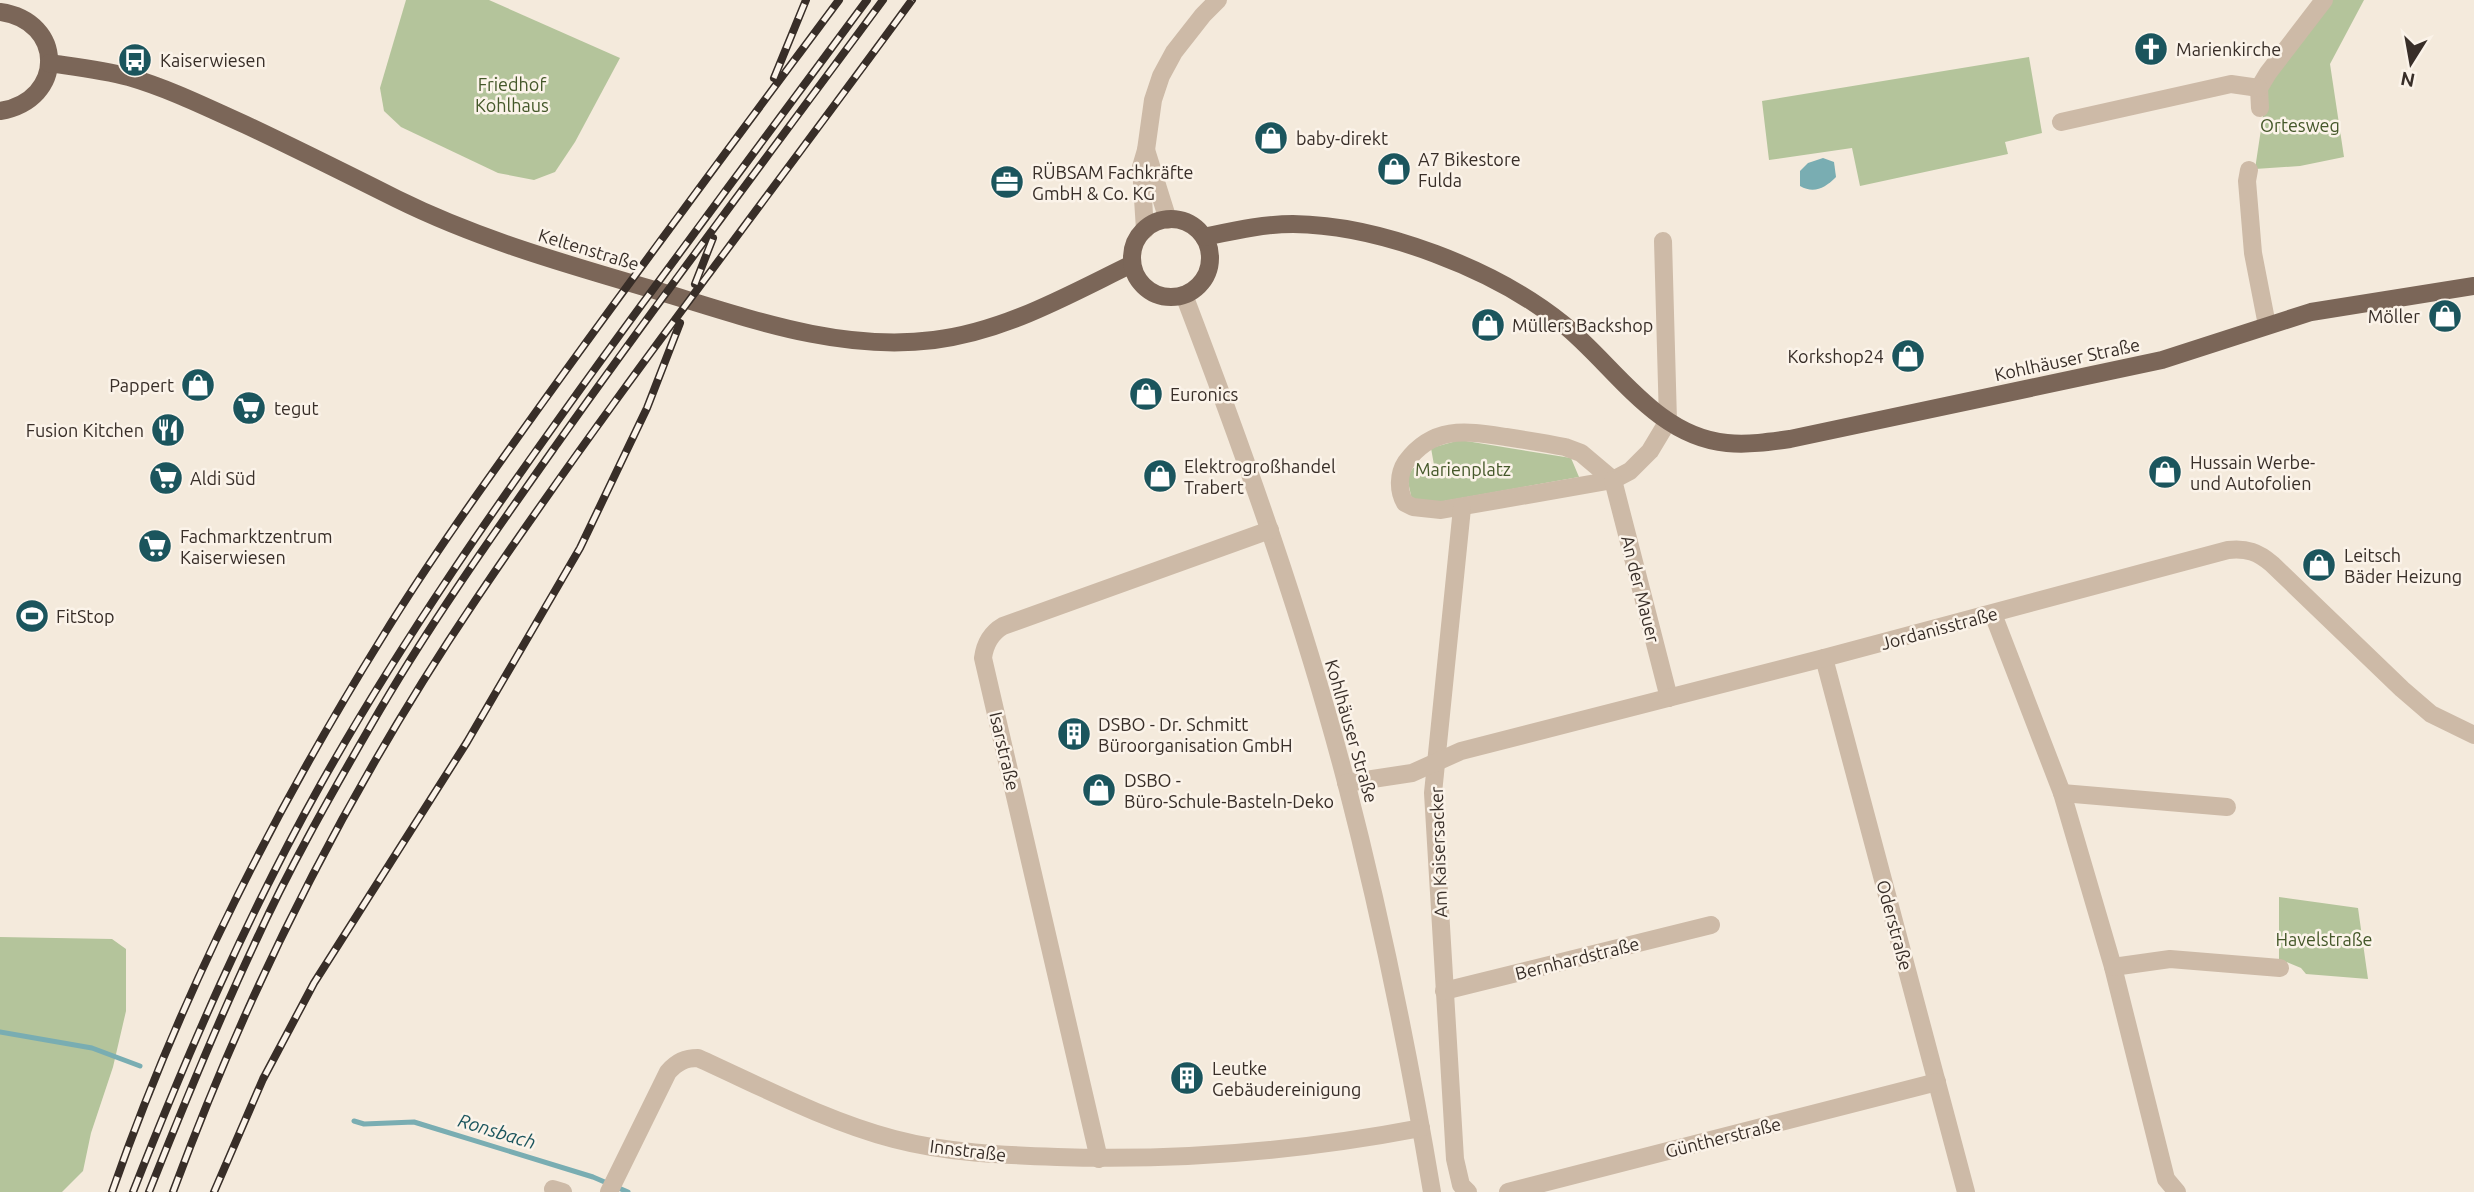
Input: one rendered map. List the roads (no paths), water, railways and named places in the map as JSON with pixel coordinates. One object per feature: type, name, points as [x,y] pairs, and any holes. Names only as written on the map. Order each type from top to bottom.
[{"type":"main road","points":[[0,12],[16,14],[30,22],[41,33],[48,48],[49,63],[47,78],[40,91],[29,102],[0,111]]},
{"type":"main road","name":"Keltenstraße","points":[[49,63],[103,71],[165,89],[307,154],[415,208],[513,248],[775,326],[815,335],[875,342],[902,342],[934,340],[970,333],[1003,325],[1132,264]]},
{"type":"main road","points":[[1168,220],[1188,223],[1204,237],[1210,256],[1209,266],[1200,284],[1184,295],[1167,297],[1151,292],[1138,280],[1132,264],[1136,242],[1145,230],[1158,222],[1168,220]]},
{"type":"main road","name":"Kohlhäuser Straße","points":[[1204,237],[1273,225],[1322,226],[1396,240],[1505,285],[1545,310],[1593,350],[1668,421],[1703,439],[1750,444],[1790,439],[2162,360],[2267,325],[2343,306],[2474,286]]},
{"type":"street","points":[[1145,230],[1142,167],[1153,100],[1161,76],[1174,52],[1218,0]]},
{"type":"street","points":[[2260,108],[2259,88],[2277,59],[2324,0]]},
{"type":"street","points":[[2061,122],[2231,84],[2259,88]]},
{"type":"street","points":[[1146,150],[1168,220]]},
{"type":"street","points":[[2249,170],[2253,253],[2267,325]]},
{"type":"street","points":[[1613,480],[1581,453],[1565,447],[1457,432],[1433,439],[1416,451],[1401,470],[1400,489],[1405,503],[1413,507],[1441,510],[1613,480],[1630,471],[1650,452],[1668,421],[1663,241]]},
{"type":"street","name":"Kohlhäuser Straße","points":[[1184,295],[1226,403],[1270,530],[1346,783],[1421,1128],[1432,1192]]},
{"type":"street","name":"An der Mauer","points":[[1613,480],[1670,698]]},
{"type":"street","name":"Am Kaisersacker","points":[[1462,508],[1433,793],[1455,1159],[1461,1185],[1468,1192]]},
{"type":"street","name":"Isarstraße","points":[[1099,1159],[983,658],[984,649],[994,631],[1003,626],[1270,530]]},
{"type":"street","name":"Jordanisstraße","points":[[1346,783],[1412,773],[1461,751],[1993,614],[2228,550],[2242,549],[2259,553],[2431,714],[2474,735]]},
{"type":"street","points":[[1993,614],[2062,793],[2113,967],[2166,1179],[2177,1192]]},
{"type":"street","name":"Oderstraße","points":[[1824,658],[1966,1192]]},
{"type":"street","points":[[2062,793],[2227,807]]},
{"type":"street","name":"Bernhardstraße","points":[[1444,991],[1711,925]]},
{"type":"street","points":[[2113,967],[2170,959],[2280,968]]},
{"type":"street","name":"Innstraße","points":[[612,1186],[668,1072],[681,1061],[698,1058],[851,1126],[897,1140],[977,1153],[1099,1159],[1194,1157],[1362,1139],[1421,1128]]},
{"type":"street","name":"Güntherstraße","points":[[1508,1192],[1937,1082]]},
{"type":"water","points":[[1823,158],[1834,162],[1836,177],[1819,189],[1810,190],[1800,186],[1800,171],[1808,163]]},
{"type":"waterway","name":"Ronsbach","points":[[0,1032],[92,1048],[140,1066]]},
{"type":"waterway","name":"Ronsbach","points":[[354,1121],[364,1124],[414,1122],[593,1177],[628,1192]]},
{"type":"railway","points":[[774,78],[806,0]]},
{"type":"railway","points":[[112,1192],[168,1047],[232,906],[304,769],[383,636],[439,549],[538,409],[839,0]]},
{"type":"railway","points":[[133,1192],[175,1087],[244,933],[322,782],[385,676],[452,572],[558,420],[867,0]]},
{"type":"railway","points":[[149,1192],[213,1037],[267,917],[324,807],[391,690],[460,583],[557,444],[883,0]]},
{"type":"railway","points":[[173,1192],[235,1038],[306,888],[386,742],[430,671],[475,601],[581,449],[912,0]]},
{"type":"railway","points":[[695,284],[713,238]]},
{"type":"railway","points":[[214,1192],[263,1079],[314,983],[467,742],[580,548],[647,408],[680,323]]},
{"type":"place","name":"Marienkirche","points":[[2151,49]]},
{"type":"place","name":"Kaiserwiesen","points":[[135,60]]},
{"type":"place","name":"baby-direkt","points":[[1271,138]]},
{"type":"place","name":"A7 Bikestore Fulda","points":[[1394,169]]},
{"type":"place","name":"RÜBSAM Fachkräfte GmbH & Co. KG","points":[[1007,182]]},
{"type":"place","name":"Möller","points":[[2445,316]]},
{"type":"place","name":"Müllers Backshop","points":[[1488,325]]},
{"type":"place","name":"Korkshop24","points":[[1908,356]]},
{"type":"place","name":"Pappert","points":[[198,385]]},
{"type":"place","name":"Euronics","points":[[1146,394]]},
{"type":"place","name":"tegut","points":[[249,408]]},
{"type":"place","name":"Fusion Kitchen","points":[[168,430]]},
{"type":"place","name":"Hussain Werbe- und Autofolien","points":[[2165,472]]},
{"type":"place","name":"Elektrogroßhandel Trabert","points":[[1160,476]]},
{"type":"place","name":"Aldi Süd","points":[[166,478]]},
{"type":"place","name":"Fachmarktzentrum Kaiserwiesen","points":[[155,546]]},
{"type":"place","name":"Leitsch Bäder Heizung","points":[[2319,565]]},
{"type":"place","name":"FitStop","points":[[32,616]]},
{"type":"place","name":"DSBO - Dr. Schmitt Büroorganisation GmbH","points":[[1074,734]]},
{"type":"place","name":"DSBO - Büro-Schule-Basteln-Deko","points":[[1099,790]]},
{"type":"place","name":"Leutke Gebäudereinigung","points":[[1187,1078]]},
{"type":"park label","name":"Friedhof Kohlhaus","points":[[512,94]]},
{"type":"park label","name":"Ortesweg","points":[[2300,125]]},
{"type":"park label","name":"Marienplatz","points":[[1463,469]]},
{"type":"park label","name":"Havelstraße","points":[[2324,939]]}]
